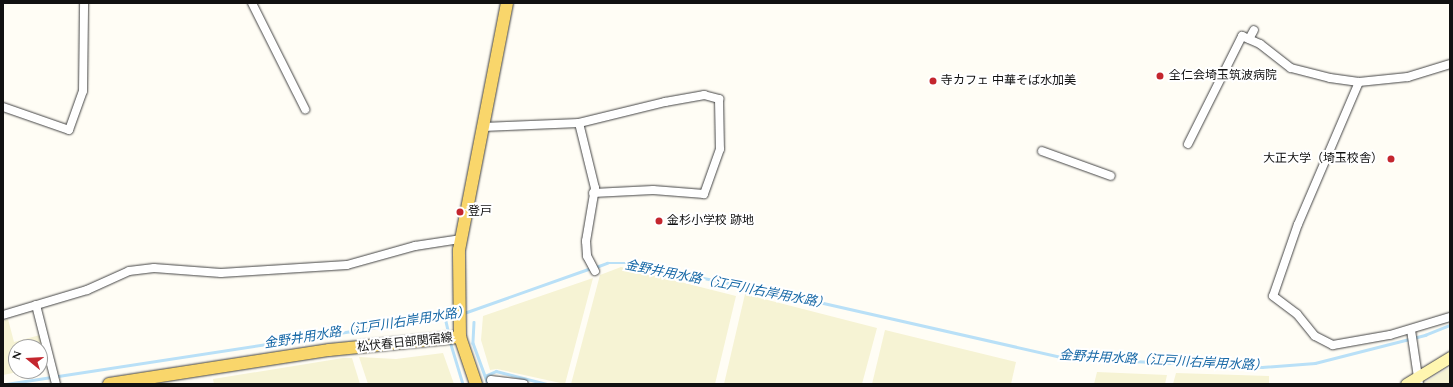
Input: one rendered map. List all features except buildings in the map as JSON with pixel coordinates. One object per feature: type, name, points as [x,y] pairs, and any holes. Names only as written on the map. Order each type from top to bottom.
[{"type":"main road","name":"松伏春日部関宿線","points":[[109,384],[329,350],[460,337],[459,314],[461,239],[507,3]]},
{"type":"main road","points":[[460,337],[476,384]]},
{"type":"street","points":[[3,107],[69,130],[83,91],[84,3]]},
{"type":"street","points":[[252,3],[305,109]]},
{"type":"street","points":[[1249,39],[1254,30]]},
{"type":"street","points":[[1188,144],[1242,36],[1249,39],[1278,61],[1300,71],[1359,82],[1408,77],[1450,64]]},
{"type":"street","points":[[1359,82],[1298,224],[1273,296],[1297,314],[1324,343],[1346,345],[1411,330],[1450,317]]},
{"type":"street","points":[[483,128],[579,123],[704,95],[719,99],[722,108],[720,149],[704,194],[653,190],[593,193]]},
{"type":"street","points":[[579,123],[593,193],[586,241],[595,271]]},
{"type":"street","points":[[1042,151],[1111,176]]},
{"type":"street","points":[[3,315],[86,290],[129,270],[154,268],[221,273],[347,265],[415,246],[461,239]]},
{"type":"street","points":[[36,306],[56,384]]},
{"type":"street","points":[[1411,330],[1418,380]]},
{"type":"street","points":[[1406,384],[1418,380],[1450,357]]},
{"type":"street","points":[[490,380],[524,384]]},
{"type":"shaded area","points":[[621,267],[736,296],[715,384],[571,384],[600,275]]},
{"type":"shaded area","points":[[593,278],[565,384],[497,369],[490,370],[481,340],[483,316]]},
{"type":"shaded area","points":[[745,294],[877,328],[862,384],[724,384]]},
{"type":"shaded area","points":[[8,319],[13,339],[8,339],[8,374],[3,375],[3,321]]},
{"type":"shaded area","points":[[885,330],[1016,362],[1011,384],[872,384]]},
{"type":"shaded area","points":[[40,335],[41,339],[25,339]]},
{"type":"shaded area","points":[[443,353],[454,384],[368,384],[359,357],[396,359]]},
{"type":"shaded area","points":[[343,358],[352,358],[360,384],[214,384],[213,379]]},
{"type":"shaded area","points":[[1450,367],[1450,384],[1424,383]]},
{"type":"shaded area","points":[[1097,372],[1167,375],[1165,384],[1094,384]]},
{"type":"shaded area","points":[[1176,373],[1269,376],[1269,384],[1173,384]]},
{"type":"waterway","name":"金野井用水路（江戸川右岸用水路）","points":[[596,267],[607,263],[630,263],[797,297],[1066,358],[1262,367],[1315,363],[1425,335],[1450,325]]},
{"type":"waterway","name":"金野井用水路（江戸川右岸用水路）","points":[[464,313],[591,268]]},
{"type":"waterway","name":"金野井用水路（江戸川右岸用水路）","points":[[6,384],[457,315]]},
{"type":"waterway","points":[[445,317],[449,334]]},
{"type":"waterway","points":[[474,322],[473,343],[488,384]]},
{"type":"waterway","points":[[450,341],[463,384]]},
{"type":"waterway","points":[[485,376],[496,371],[547,384]]},
{"type":"place","name":"全仁会埼玉筑波病院","points":[[1160,76]]},
{"type":"place","name":"寺カフェ 中華そば水加美","points":[[933,81]]},
{"type":"place","name":"大正大学（埼玉校舎）","points":[[1391,159]]},
{"type":"place","name":"登戸","points":[[460,212]]},
{"type":"place","name":"金杉小学校 跡地","points":[[659,221]]}]
